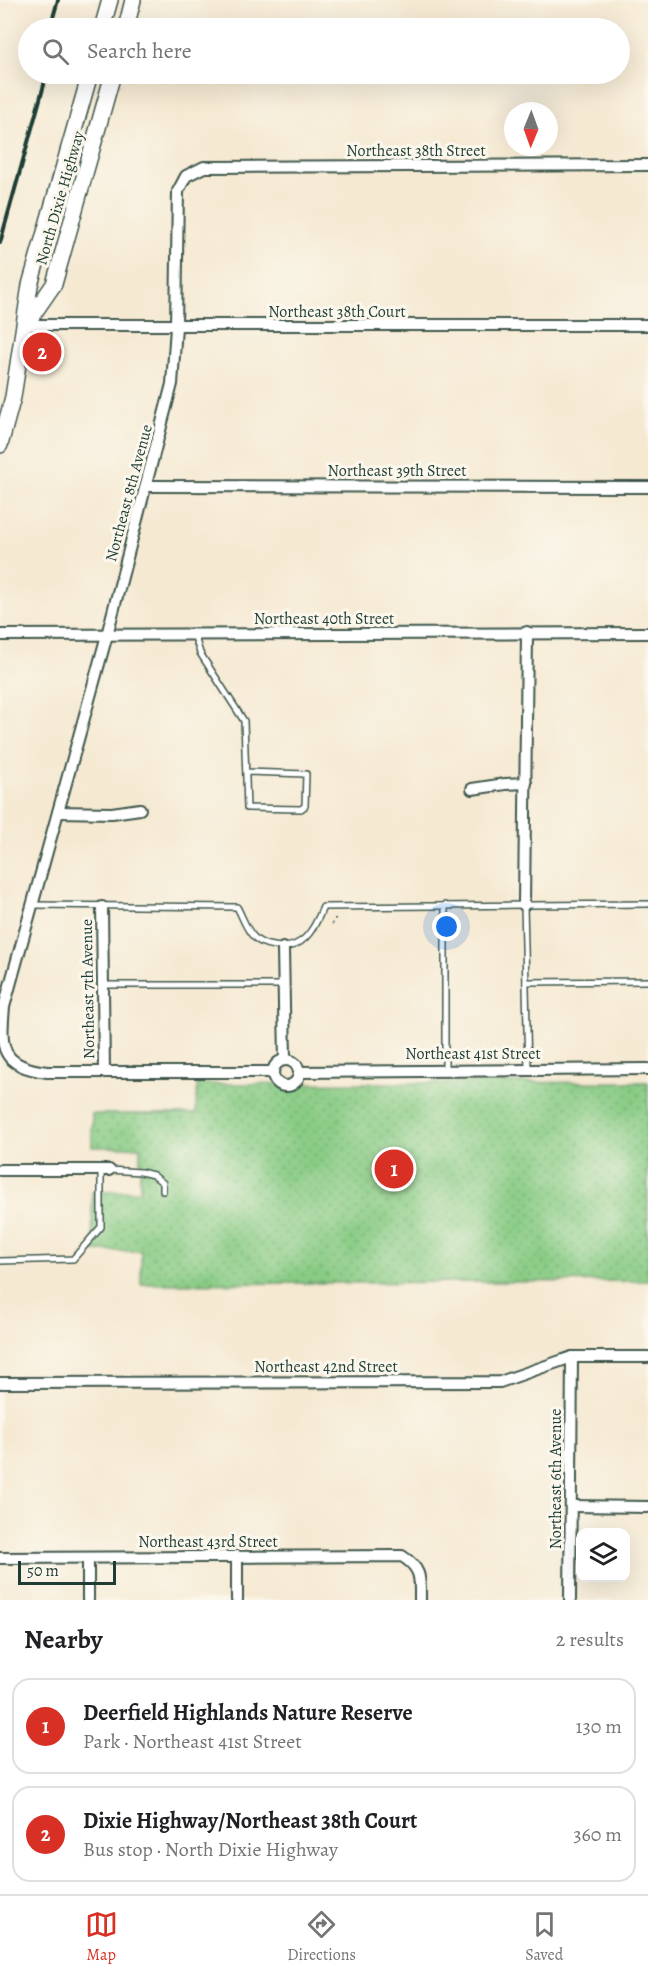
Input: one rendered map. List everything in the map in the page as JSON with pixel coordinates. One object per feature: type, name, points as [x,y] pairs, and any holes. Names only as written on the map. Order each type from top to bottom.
[{"type":"main road","points":[[105,18],[110,0]]},
{"type":"main road","points":[[129,18],[134,0]]},
{"type":"main road","name":"North Dixie Highway","points":[[0,445],[13,397],[26,326],[30,285],[87,84]]},
{"type":"main road","name":"North Dixie Highway","points":[[26,326],[54,284],[110,84]]},
{"type":"street","name":"Northeast 38th Street","points":[[186,176],[204,167],[648,165]]},
{"type":"street","name":"Northeast 8th Avenue","points":[[104,1071],[26,1069],[7,1058],[0,1040],[4,1007],[107,635],[172,384],[176,327],[178,191],[186,176]]},
{"type":"street","name":"Northeast 38th Court","points":[[26,326],[648,326]]},
{"type":"street","name":"Northeast 39th Street","points":[[147,486],[648,487]]},
{"type":"street","points":[[524,905],[527,632]]},
{"type":"street","name":"Northeast 40th Street","points":[[0,635],[648,633]]},
{"type":"street","points":[[472,789],[505,783],[526,783]]},
{"type":"street","points":[[58,812],[111,813],[141,809]]},
{"type":"street","name":"Northeast 7th Avenue","points":[[102,907],[104,1071]]},
{"type":"street","points":[[283,948],[285,1060]]},
{"type":"street","points":[[285,1060],[294,1063],[299,1072],[296,1082],[285,1087],[275,1082],[272,1072],[276,1064],[285,1060]]},
{"type":"street","name":"Northeast 41st Street","points":[[299,1072],[648,1069]]},
{"type":"street","points":[[104,1071],[272,1072]]},
{"type":"street","points":[[0,1170],[105,1170]]},
{"type":"street","name":"Northeast 42nd Street","points":[[0,1383],[500,1382],[572,1358],[648,1357]]},
{"type":"street","name":"Northeast 6th Avenue","points":[[570,1600],[572,1358]]},
{"type":"street","points":[[571,1506],[648,1507]]},
{"type":"street","points":[[237,1556],[237,1600]]},
{"type":"street","name":"Northeast 43rd Street","points":[[0,1558],[402,1556],[415,1564],[420,1577],[420,1600]]},
{"type":"street","points":[[88,1558],[88,1600]]},
{"type":"lane","points":[[194,634],[200,653],[244,721],[247,808],[301,809],[305,806],[306,774],[246,772]]},
{"type":"lane","points":[[33,905],[237,907],[252,936],[266,945],[283,948],[302,943],[316,925],[323,907],[648,904]]},
{"type":"lane","points":[[445,905],[445,1069]]},
{"type":"lane","points":[[524,905],[528,1069]]},
{"type":"lane","points":[[526,982],[648,981]]},
{"type":"lane","points":[[103,985],[283,985]]},
{"type":"lane","points":[[0,1261],[73,1259],[101,1227],[105,1170],[127,1170],[153,1175],[163,1183],[163,1191]]},
{"type":"green space","points":[[648,1082],[648,1281],[141,1284],[141,1251],[93,1251],[92,1192],[140,1191],[140,1147],[92,1147],[92,1114],[196,1114],[197,1084]]},
{"type":"railway","points":[[53,18],[58,0]]},
{"type":"railway","points":[[0,243],[44,84]]},
{"type":"place","name":"Dixie Highway/Northeast 38th Court","points":[[42,352]]},
{"type":"place","name":"Deerfield Highlands Nature Reserve","points":[[394,1169]]}]
